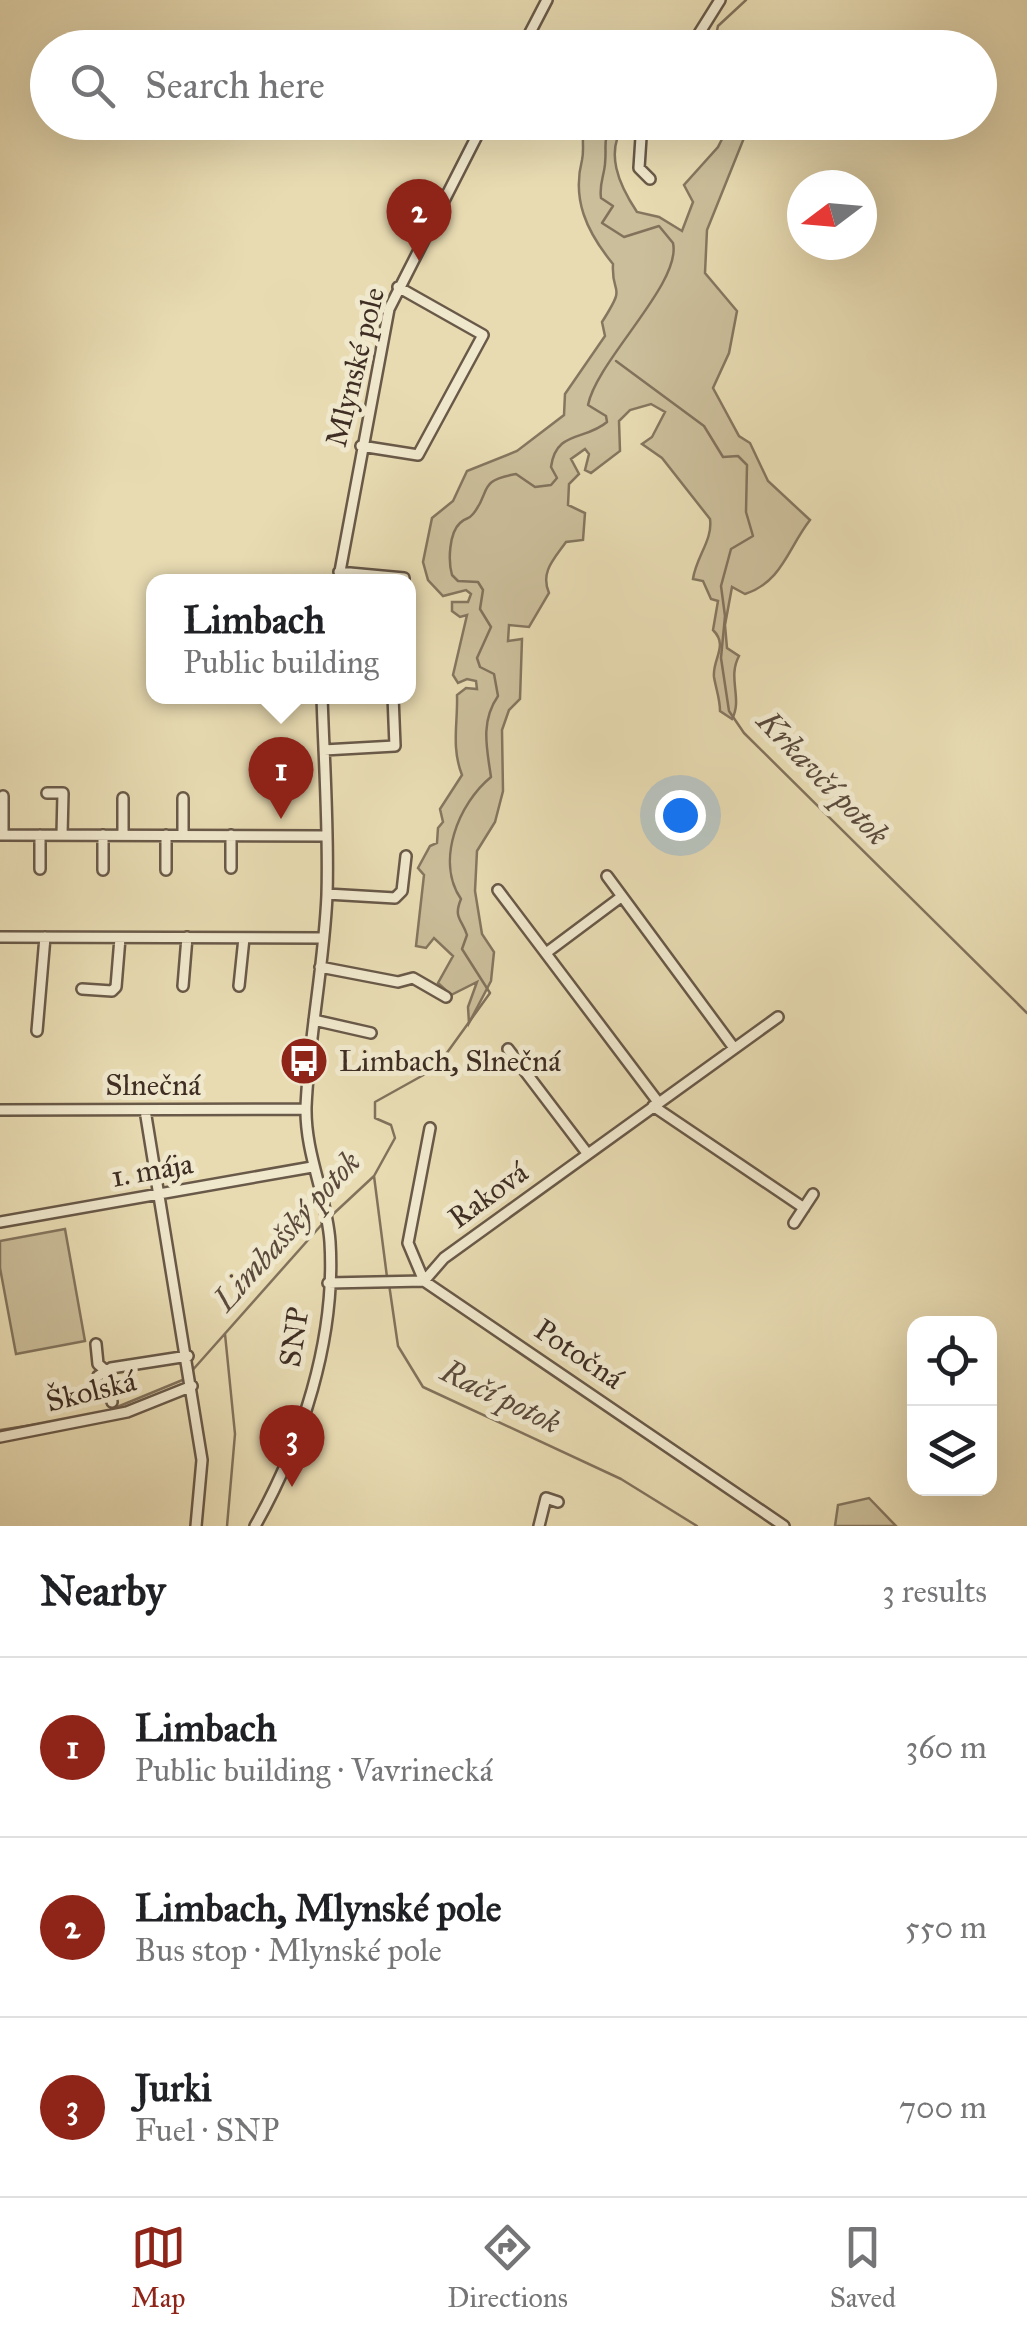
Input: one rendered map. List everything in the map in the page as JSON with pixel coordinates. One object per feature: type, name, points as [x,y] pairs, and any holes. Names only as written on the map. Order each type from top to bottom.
[{"type":"street","points":[[531,30],[547,0]]},
{"type":"street","points":[[701,30],[720,0]]},
{"type":"street","name":"Mlynské pole","points":[[339,574],[389,308],[475,140]]},
{"type":"street","points":[[641,140],[639,168],[650,179]]},
{"type":"street","points":[[361,446],[418,455],[483,335],[398,286]]},
{"type":"street","points":[[3,796],[1,835],[326,836],[322,704]]},
{"type":"street","points":[[324,750],[396,746],[393,704]]},
{"type":"street","points":[[46,793],[62,793],[62,835]]},
{"type":"street","points":[[123,798],[123,835]]},
{"type":"street","points":[[183,798],[183,835]]},
{"type":"street","points":[[40,835],[40,869]]},
{"type":"street","points":[[103,835],[103,870]]},
{"type":"street","points":[[166,835],[166,870]]},
{"type":"street","points":[[231,836],[231,868]]},
{"type":"street","name":"SNP","points":[[256,1526],[283,1477],[300,1434],[316,1368],[328,1282],[328,1228],[312,1168],[306,1109],[327,894],[326,836]]},
{"type":"street","points":[[327,894],[395,898],[402,891],[406,856]]},
{"type":"street","points":[[607,876],[734,1048]]},
{"type":"street","points":[[498,890],[656,1104],[804,1208]]},
{"type":"street","points":[[546,953],[621,897]]},
{"type":"street","points":[[0,937],[323,938]]},
{"type":"street","points":[[36,1031],[45,937]]},
{"type":"street","points":[[82,989],[112,991],[116,987],[120,938]]},
{"type":"street","points":[[183,986],[188,938]]},
{"type":"street","points":[[239,986],[244,938]]},
{"type":"street","points":[[320,967],[398,982],[413,978],[446,998]]},
{"type":"street","name":"Raková","points":[[424,1280],[444,1258],[778,1017]]},
{"type":"street","points":[[313,1024],[371,1033]]},
{"type":"street","points":[[508,1049],[587,1153]]},
{"type":"street","name":"Slnečná","points":[[0,1110],[306,1109]]},
{"type":"street","points":[[146,1110],[202,1460],[196,1526]]},
{"type":"street","points":[[328,1282],[424,1280],[408,1243],[430,1128]]},
{"type":"street","name":"1. mája","points":[[0,1222],[312,1168]]},
{"type":"street","points":[[794,1223],[813,1194]]},
{"type":"street","name":"Potočná","points":[[424,1280],[784,1526]]},
{"type":"street","name":"Školská","points":[[96,1344],[98,1364],[112,1402]]},
{"type":"street","name":"Školská","points":[[102,1374],[188,1356]]},
{"type":"street","name":"Školská","points":[[0,1437],[127,1412],[191,1378]]},
{"type":"street","points":[[539,1526],[541,1497],[558,1502]]},
{"type":"shaded area","points":[[583,140],[617,140],[616,168],[637,212],[659,217],[682,231],[693,202],[684,185],[722,140],[743,140],[707,230],[705,273],[737,311],[729,353],[713,388],[739,436],[750,443],[768,481],[810,520],[768,581],[745,594],[732,587],[725,625],[727,648],[739,656],[734,672],[736,704],[732,719],[720,711],[714,677],[720,647],[713,630],[718,601],[711,599],[703,581],[693,579],[709,534],[710,519],[662,458],[642,444],[652,437],[665,412],[651,404],[630,410],[619,421],[620,451],[591,473],[585,470],[589,454],[585,449],[571,459],[579,474],[569,484],[568,505],[585,513],[583,540],[566,542],[553,560],[546,579],[549,593],[529,627],[509,625],[508,641],[522,639],[520,699],[509,710],[502,730],[503,791],[495,822],[477,851],[475,891],[482,934],[494,952],[491,981],[469,1023],[468,1007],[477,982],[451,995],[438,983],[453,956],[434,938],[426,948],[416,946],[424,875],[418,868],[430,846],[437,843],[438,828],[443,822],[440,809],[462,775],[456,745],[457,695],[466,688],[477,689],[476,681],[458,683],[453,675],[467,615],[460,617],[452,611],[452,602],[468,602],[471,594],[466,590],[443,596],[428,580],[423,562],[432,518],[453,501],[467,471],[517,451],[564,415],[565,394],[605,336],[602,322],[616,290],[613,264],[595,239],[580,201]]},
{"type":"shaded area","points":[[65,1229],[85,1341],[16,1354],[0,1268],[0,1241]]},
{"type":"shaded area","points":[[869,1498],[896,1526],[835,1526],[838,1505]]},
{"type":"waterway","name":"Limbašský potok","points":[[717,30],[746,0]]},
{"type":"waterway","name":"Limbašský potok","points":[[330,1217],[374,1176],[395,1138],[391,1125],[375,1118],[375,1102],[436,1068],[490,993],[462,949],[467,935],[458,915],[461,899],[450,868],[454,834],[461,817],[491,777],[487,726],[498,696],[494,674],[480,667],[477,658],[491,627],[480,609],[483,590],[478,582],[458,581],[452,575],[450,548],[456,528],[473,514],[490,484],[516,474],[535,487],[551,485],[557,478],[551,467],[559,447],[607,422],[606,416],[588,405],[595,387],[665,279],[673,243],[659,226],[624,237],[602,223],[613,206],[601,198],[606,140]]},
{"type":"waterway","name":"Krkavčí potok","points":[[616,361],[704,426],[723,457],[738,456],[747,465],[746,512],[753,536],[731,549],[721,586],[725,616],[721,658],[729,711],[744,733],[1027,1013]]},
{"type":"waterway","name":"Račí potok","points":[[374,1176],[387,1277]]},
{"type":"waterway","name":"Limbašský potok","points":[[190,1373],[324,1222]]},
{"type":"waterway","name":"Račí potok","points":[[389,1284],[398,1346],[423,1387],[621,1479],[697,1526]]},
{"type":"waterway","points":[[225,1334],[235,1434],[227,1526]]},
{"type":"waterway","name":"Limbašský potok","points":[[105,1412],[185,1379]]},
{"type":"waterway","name":"Limbašský potok","points":[[0,1430],[58,1421]]},
{"type":"place","name":"Limbach, Mlynské pole","points":[[419,261]]},
{"type":"place","name":"Limbach","points":[[281,819]]},
{"type":"place","name":"Limbach, Slnečná","points":[[304,1061]]},
{"type":"place","name":"Jurki","points":[[292,1487]]}]
